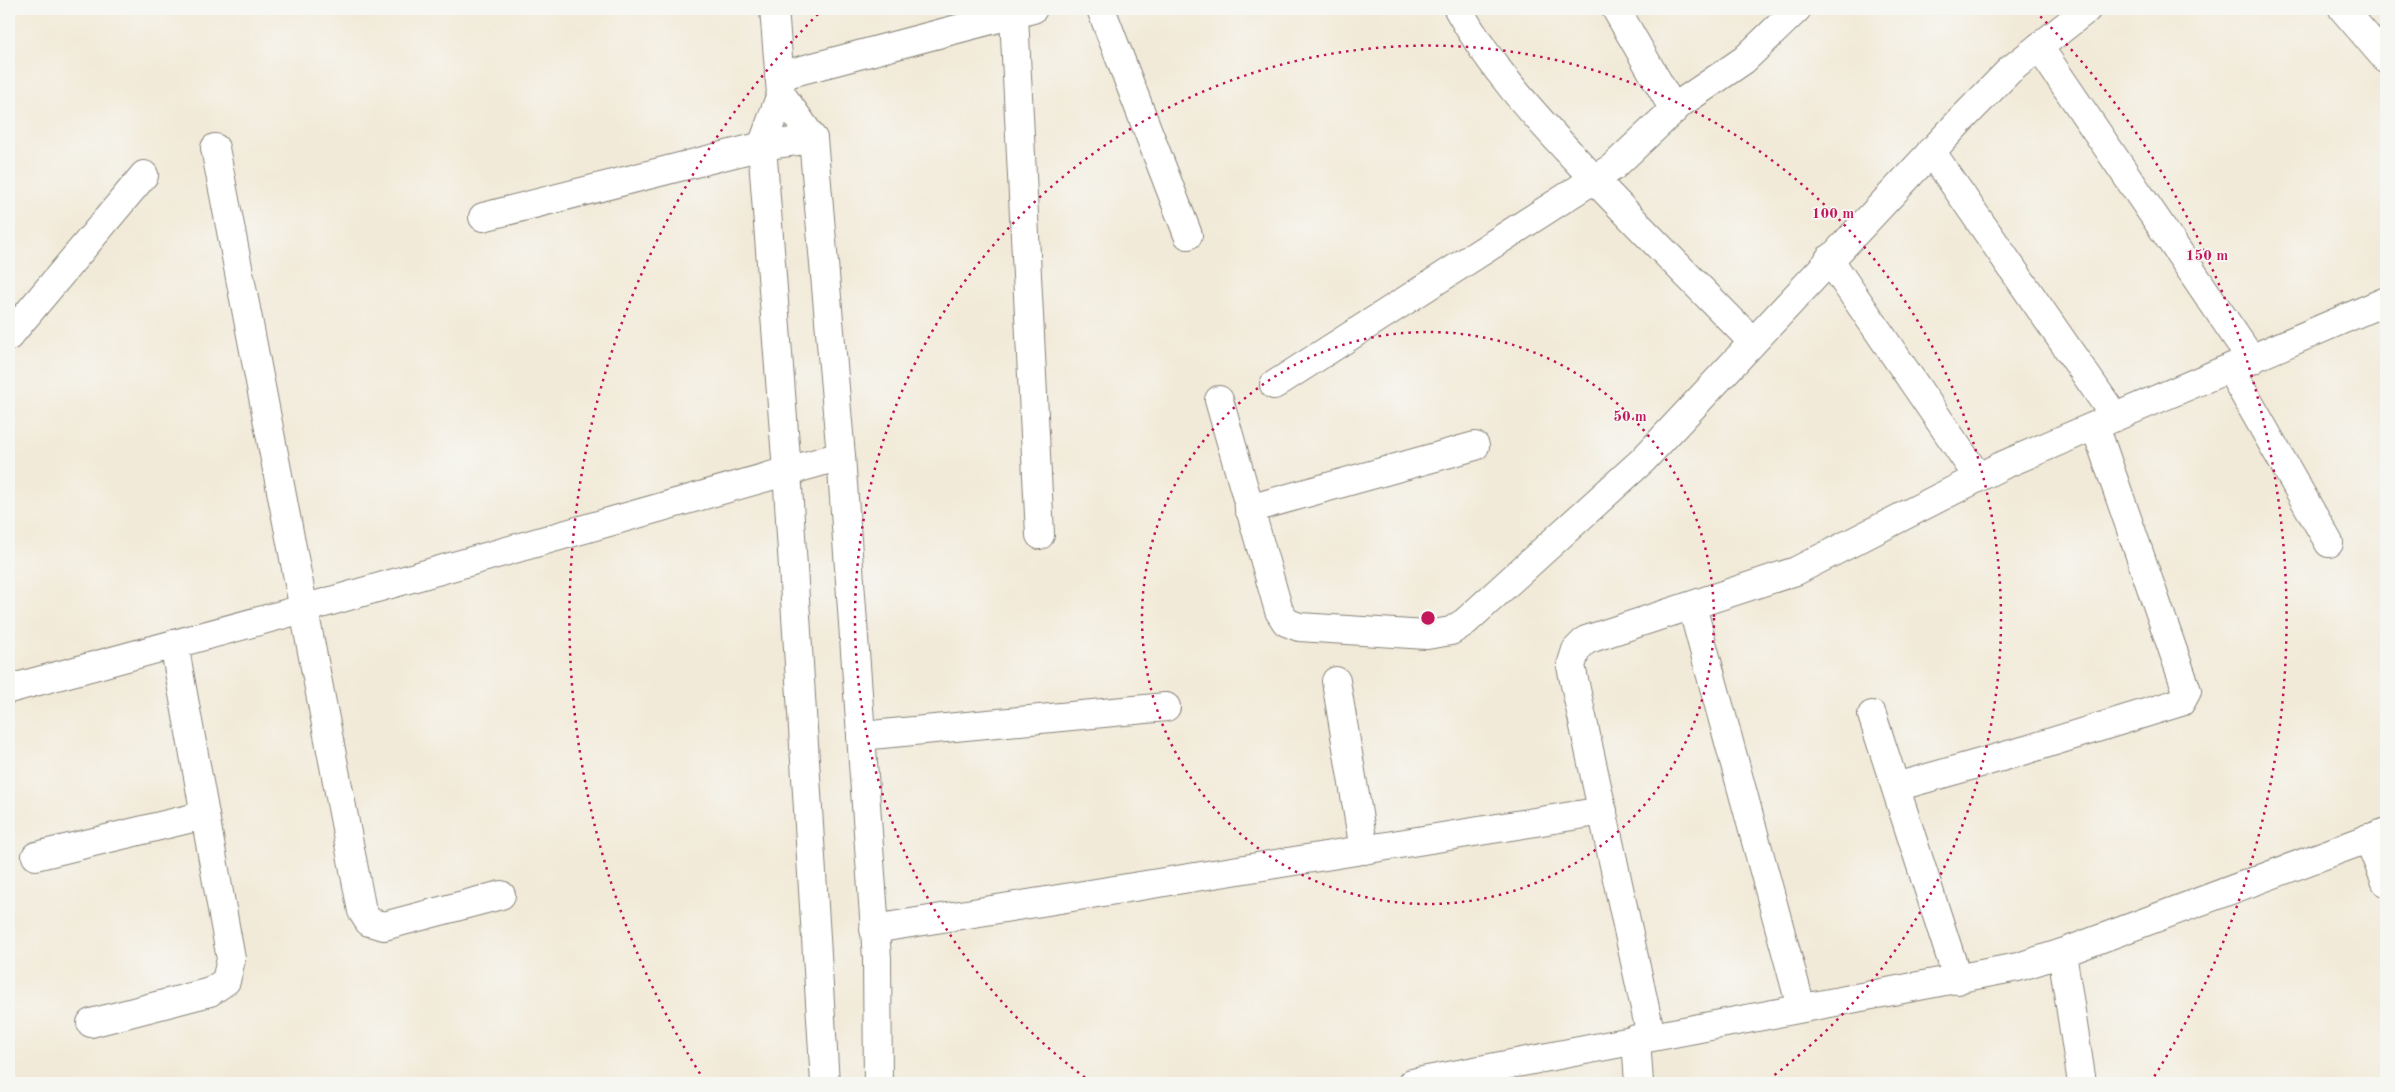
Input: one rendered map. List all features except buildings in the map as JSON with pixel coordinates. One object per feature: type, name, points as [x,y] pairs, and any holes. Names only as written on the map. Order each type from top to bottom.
[{"type":"street","points":[[774,9],[780,85],[762,146],[788,471],[825,1083]]},
{"type":"street","points":[[1101,9],[1188,235]]},
{"type":"street","points":[[1458,9],[1475,39],[1502,78],[1530,112],[1752,341]]},
{"type":"street","points":[[1616,9],[1674,110]]},
{"type":"street","points":[[1274,386],[1593,178],[1613,167],[1674,110],[1744,60],[1797,9]]},
{"type":"street","points":[[1218,400],[1279,612],[1286,622],[1299,627],[1427,635],[1451,631],[1465,622],[1642,460],[1829,259],[2010,70],[2087,9]]},
{"type":"street","points":[[2343,9],[2386,59]]},
{"type":"street","points":[[780,85],[1024,12],[1040,535]]},
{"type":"street","points":[[2039,47],[2241,364],[2329,543]]},
{"type":"street","points":[[780,85],[813,139],[841,456],[874,929],[878,958],[878,1083]]},
{"type":"street","points":[[483,217],[762,146],[813,139]]},
{"type":"street","points":[[215,148],[362,911],[369,922],[384,926],[500,896]]},
{"type":"street","points":[[1896,787],[2026,750],[2181,702],[2187,691],[2105,422],[1931,151]]},
{"type":"street","points":[[9,336],[144,176]]},
{"type":"street","points":[[1829,259],[1978,478]]},
{"type":"street","points":[[1639,1083],[1644,1038],[1603,811],[1571,666],[1576,650],[1586,640],[1796,571],[1978,478],[2386,301]]},
{"type":"street","points":[[1249,509],[1475,446]]},
{"type":"street","points":[[9,689],[303,609],[841,456]]},
{"type":"street","points":[[1692,606],[1801,1007]]},
{"type":"street","points":[[92,1023],[210,992],[226,981],[230,959],[174,644]]},
{"type":"street","points":[[1336,681],[1364,850]]},
{"type":"street","points":[[861,736],[1166,707]]},
{"type":"street","points":[[1872,715],[1958,980]]},
{"type":"street","points":[[874,929],[1603,811]]},
{"type":"street","points":[[36,856],[205,815]]},
{"type":"street","points":[[1412,1083],[1535,1072],[1644,1038],[1801,1007],[1958,980],[2018,967],[2062,954],[2377,835],[2386,882]]},
{"type":"street","points":[[2062,954],[2082,1083]]}]
